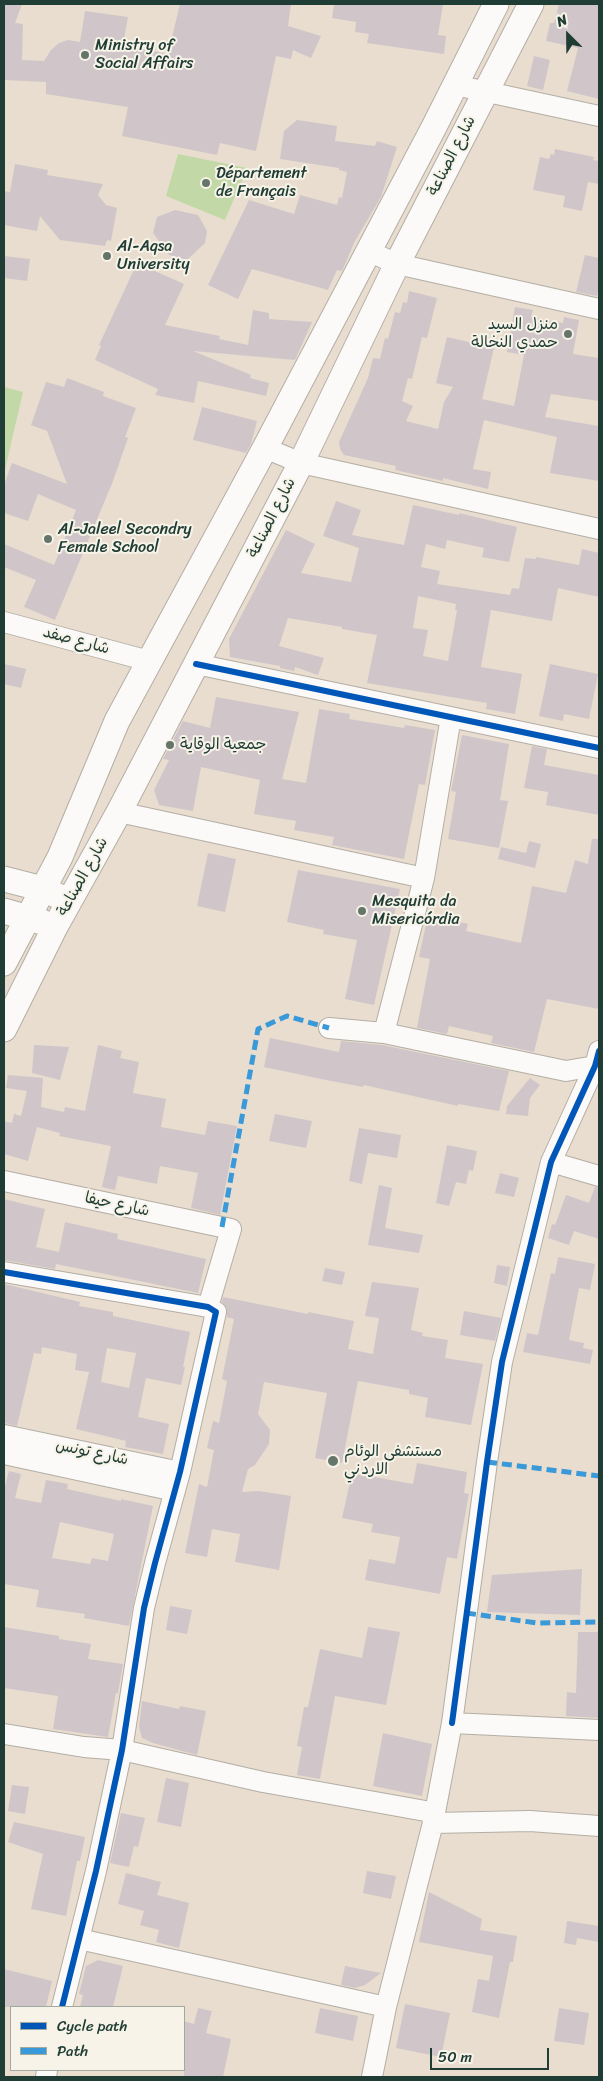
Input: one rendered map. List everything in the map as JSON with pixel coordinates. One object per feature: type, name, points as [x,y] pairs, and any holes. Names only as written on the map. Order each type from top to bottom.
[{"type":"main road","name":"شارع الصناعة","points":[[4,963],[16,914],[43,889],[60,857],[117,720],[265,448],[496,4]]},
{"type":"main road","name":"شارع الصناعة","points":[[4,1029],[55,927],[119,812],[301,463],[397,264],[531,4]]},
{"type":"main road","points":[[4,878],[43,889],[70,902]]},
{"type":"main road","points":[[16,914],[55,927]]},
{"type":"street","points":[[455,85],[599,116]]},
{"type":"street","points":[[368,251],[397,264],[599,309]]},
{"type":"street","points":[[265,448],[301,463],[599,528]]},
{"type":"street","name":"شارع صفد","points":[[4,622],[148,661]]},
{"type":"street","points":[[196,664],[599,748]]},
{"type":"street","points":[[384,1033],[424,878],[451,717]]},
{"type":"street","points":[[119,812],[424,878]]},
{"type":"street","points":[[329,1028],[384,1033],[566,1071],[597,1059]]},
{"type":"street","points":[[372,2077],[386,2007],[433,1823],[452,1724],[485,1471],[502,1362],[551,1162],[597,1059]]},
{"type":"street","points":[[551,1162],[599,1176]]},
{"type":"street","name":"شارع حيفا","points":[[4,1180],[231,1229],[208,1307]]},
{"type":"street","points":[[4,1272],[208,1307],[216,1312],[178,1481],[144,1608],[122,1750],[96,1871],[62,2006]]},
{"type":"street","name":"شارع تونس","points":[[4,1435],[178,1481]]},
{"type":"street","name":"شارع تونس","points":[[4,1454],[178,1481]]},
{"type":"street","points":[[452,1724],[599,1730]]},
{"type":"street","points":[[4,1734],[84,1747],[122,1750],[263,1782],[431,1812],[433,1823]]},
{"type":"street","points":[[433,1823],[530,1821],[599,1826]]},
{"type":"street","points":[[79,1939],[386,2007]]},
{"type":"green space","points":[[178,154],[247,168],[225,220],[166,196]]},
{"type":"green space","points":[[4,387],[23,392],[4,474]]},
{"type":"building","points":[[4,4],[22,4],[15,23],[23,24],[22,60],[44,61],[51,50],[59,43],[68,40],[80,42],[85,11],[128,17],[123,45],[168,54],[180,4],[291,4],[288,26],[321,36],[311,58],[293,50],[291,59],[276,56],[256,151],[220,143],[217,155],[122,136],[128,107],[46,94],[46,82],[4,80]]},
{"type":"building","points":[[334,4],[443,4],[438,35],[446,36],[444,54],[367,43],[369,34],[355,32],[356,22],[332,18]]},
{"type":"building","points":[[559,4],[599,4],[599,99],[567,91],[578,48],[546,41],[550,23],[554,23]]},
{"type":"building","points":[[534,56],[550,60],[543,90],[527,86]]},
{"type":"building","points":[[297,120],[337,126],[335,141],[375,146],[377,141],[397,147],[381,197],[355,241],[342,271],[337,270],[328,290],[252,269],[238,299],[208,285],[249,200],[294,214],[300,195],[337,205],[339,197],[342,198],[347,172],[339,170],[339,168],[280,159],[284,131]]},
{"type":"building","points":[[555,149],[594,157],[593,160],[599,161],[599,184],[588,182],[582,211],[563,207],[565,196],[533,190],[540,157],[549,159],[551,154],[554,155]]},
{"type":"building","points":[[15,164],[48,170],[47,175],[103,184],[98,195],[106,205],[117,208],[111,241],[107,240],[105,246],[60,240],[40,216],[37,231],[4,225],[4,191],[10,192]]},
{"type":"building","points":[[175,210],[198,215],[207,231],[205,243],[187,260],[169,255],[153,233],[157,217]]},
{"type":"building","points":[[585,255],[599,258],[599,288],[597,296],[576,292]]},
{"type":"building","points":[[4,256],[30,259],[27,281],[4,278]]},
{"type":"building","points":[[137,263],[184,284],[165,325],[220,336],[219,339],[248,345],[253,310],[269,313],[269,319],[312,322],[295,360],[193,351],[251,375],[250,378],[269,383],[266,396],[198,381],[194,403],[155,395],[158,389],[95,360],[101,346],[99,345]]},
{"type":"building","points":[[409,291],[437,298],[427,338],[422,337],[412,379],[408,378],[402,401],[413,406],[406,421],[438,429],[444,402],[453,387],[436,383],[447,337],[494,348],[482,399],[514,406],[524,355],[507,352],[515,307],[533,310],[531,317],[563,323],[564,317],[579,320],[573,354],[599,358],[599,401],[551,394],[545,417],[599,426],[599,481],[550,473],[557,437],[484,420],[473,469],[491,472],[488,489],[443,478],[443,481],[395,470],[396,466],[344,455],[340,449],[339,442],[368,378],[373,358],[380,359],[385,338],[388,339],[395,312],[400,313],[403,302],[407,303]]},
{"type":"building","points":[[67,378],[104,392],[103,396],[136,408],[125,437],[128,438],[113,481],[55,620],[24,607],[36,580],[4,567],[4,544],[54,565],[76,510],[38,494],[28,521],[4,513],[4,485],[12,463],[67,484],[47,431],[31,425],[46,382],[64,387]]},
{"type":"building","points":[[202,407],[257,421],[251,444],[246,453],[193,440]]},
{"type":"building","points":[[336,501],[361,510],[352,535],[404,545],[413,505],[459,515],[459,513],[517,527],[509,562],[482,557],[484,548],[447,540],[445,549],[426,544],[421,567],[440,571],[437,584],[510,595],[512,588],[519,589],[525,558],[536,559],[536,557],[579,565],[582,549],[599,553],[599,597],[558,588],[552,621],[491,610],[481,667],[522,674],[515,714],[486,709],[487,703],[367,683],[377,635],[342,629],[342,627],[288,618],[279,646],[324,658],[318,675],[295,667],[294,671],[280,668],[280,666],[230,657],[229,639],[286,530],[315,544],[301,573],[351,582],[359,548],[323,536]],"holes":[[[418,596],[456,604],[455,610],[457,610],[448,661],[423,656],[428,630],[413,628]]]},
{"type":"building","points":[[4,664],[26,669],[21,688],[4,684]]},
{"type":"building","points":[[550,664],[598,674],[589,719],[564,714],[563,721],[539,716]]},
{"type":"building","points":[[216,697],[299,712],[282,779],[306,783],[319,709],[350,714],[349,719],[404,728],[405,725],[435,730],[425,785],[419,784],[404,859],[332,845],[334,837],[294,830],[296,821],[254,814],[260,780],[201,767],[193,811],[159,805],[154,790],[169,760],[163,759],[183,721],[210,728]]},
{"type":"building","points":[[462,735],[509,744],[500,800],[508,801],[499,848],[448,839],[456,792],[451,791]]},
{"type":"building","points":[[532,746],[547,749],[544,765],[599,775],[599,815],[546,805],[548,792],[524,788]]},
{"type":"building","points":[[592,839],[599,839],[599,1009],[547,999],[534,1052],[491,1043],[493,1036],[449,1026],[447,1034],[417,1028],[430,959],[419,957],[428,915],[468,924],[466,931],[521,943],[532,886],[566,893],[575,860],[588,864]]},
{"type":"building","points":[[529,841],[541,844],[535,868],[498,859],[501,847],[526,853]]},
{"type":"building","points":[[208,853],[236,859],[225,912],[197,906]]},
{"type":"building","points":[[298,870],[400,889],[374,1005],[345,999],[357,940],[323,934],[324,930],[287,922]]},
{"type":"building","points":[[270,1038],[339,1052],[341,1041],[382,1045],[509,1071],[499,1111],[458,1104],[458,1106],[364,1085],[363,1087],[264,1067]]},
{"type":"building","points":[[34,1045],[69,1047],[60,1080],[32,1073]]},
{"type":"building","points":[[98,1045],[122,1051],[120,1058],[139,1062],[133,1093],[166,1099],[161,1127],[205,1135],[208,1121],[237,1126],[220,1215],[191,1208],[198,1173],[160,1166],[157,1184],[118,1176],[115,1190],[102,1187],[111,1146],[59,1136],[60,1133],[37,1127],[28,1161],[4,1154],[4,1121],[12,1123],[14,1114],[21,1116],[27,1091],[6,1088],[8,1075],[43,1078],[41,1107],[64,1112],[65,1107],[85,1111]]},
{"type":"building","points":[[530,1078],[540,1085],[530,1098],[528,1116],[506,1114],[507,1106]]},
{"type":"building","points":[[275,1114],[312,1121],[306,1148],[269,1141]]},
{"type":"building","points":[[359,1128],[401,1135],[397,1158],[368,1153],[362,1184],[349,1181]]},
{"type":"building","points":[[447,1145],[477,1151],[473,1171],[469,1170],[466,1184],[456,1182],[449,1206],[436,1203]]},
{"type":"building","points":[[500,1173],[519,1178],[514,1197],[495,1193]]},
{"type":"building","points":[[379,1185],[392,1188],[385,1228],[423,1235],[419,1253],[368,1245]]},
{"type":"building","points":[[595,1187],[599,1188],[599,1239],[574,1231],[569,1245],[548,1238],[552,1224],[555,1225],[566,1195],[589,1203]]},
{"type":"building","points":[[4,1199],[45,1209],[36,1247],[59,1252],[65,1222],[118,1234],[117,1239],[206,1259],[198,1293],[56,1264],[55,1269],[4,1260]]},
{"type":"building","points":[[558,1257],[595,1264],[590,1290],[579,1288],[569,1340],[584,1343],[583,1348],[593,1350],[590,1364],[523,1352],[527,1333],[538,1335],[551,1273],[555,1274]]},
{"type":"building","points":[[497,1265],[510,1267],[507,1286],[494,1283]]},
{"type":"building","points":[[325,1268],[345,1272],[342,1285],[322,1281]]},
{"type":"building","points":[[372,1282],[419,1288],[411,1330],[423,1333],[422,1336],[448,1340],[445,1358],[483,1364],[471,1425],[425,1417],[428,1398],[409,1394],[409,1390],[358,1381],[342,1463],[315,1458],[327,1393],[264,1382],[258,1414],[270,1430],[269,1444],[255,1465],[248,1469],[242,1492],[259,1491],[291,1496],[279,1570],[235,1562],[240,1534],[212,1529],[207,1557],[185,1553],[199,1484],[207,1487],[214,1450],[207,1448],[213,1421],[219,1423],[227,1381],[222,1379],[234,1319],[227,1317],[227,1308],[222,1302],[223,1297],[354,1321],[348,1349],[373,1354],[379,1318],[365,1316]]},
{"type":"building","points":[[4,1284],[80,1302],[79,1306],[113,1312],[113,1316],[190,1332],[181,1385],[146,1378],[138,1417],[169,1424],[163,1454],[125,1447],[126,1441],[76,1429],[89,1372],[75,1370],[77,1354],[42,1347],[41,1354],[34,1353],[17,1426],[4,1423]],"holes":[[[107,1348],[136,1353],[129,1388],[101,1382]]]},
{"type":"building","points":[[464,1311],[501,1318],[495,1341],[460,1335]]},
{"type":"building","points":[[417,1463],[467,1472],[464,1493],[469,1494],[457,1559],[447,1557],[440,1594],[365,1580],[369,1559],[395,1564],[400,1537],[371,1532],[373,1524],[342,1518],[352,1473],[413,1484]]},
{"type":"building","points":[[9,1471],[21,1474],[15,1498],[41,1503],[46,1480],[68,1484],[67,1489],[153,1506],[129,1626],[84,1618],[85,1614],[36,1607],[39,1590],[4,1584],[4,1490]],"holes":[[[60,1522],[114,1534],[108,1561],[92,1558],[90,1564],[52,1558]]]},
{"type":"building","points":[[582,1569],[580,1615],[487,1612],[492,1575]]},
{"type":"building","points":[[170,1606],[192,1610],[187,1634],[166,1630]]},
{"type":"building","points":[[4,1627],[59,1636],[59,1639],[91,1644],[88,1659],[123,1664],[108,1737],[53,1729],[58,1696],[4,1688]]},
{"type":"building","points":[[368,1627],[400,1632],[386,1705],[335,1696],[320,1779],[297,1775],[302,1747],[297,1746],[304,1707],[308,1707],[320,1649],[362,1658]]},
{"type":"building","points":[[578,1632],[599,1632],[599,1718],[566,1716],[567,1692],[576,1693]]},
{"type":"building","points":[[142,1701],[179,1709],[180,1706],[206,1711],[197,1755],[153,1743],[142,1738],[139,1727]]},
{"type":"building","points":[[383,1733],[432,1744],[422,1796],[373,1786]]},
{"type":"building","points":[[166,1778],[189,1783],[181,1827],[157,1822]]},
{"type":"building","points":[[12,1785],[29,1787],[25,1814],[8,1811]]},
{"type":"building","points":[[121,1813],[145,1818],[138,1847],[134,1846],[129,1867],[110,1863]]},
{"type":"building","points":[[14,1822],[85,1837],[80,1861],[77,1861],[66,1916],[31,1909],[43,1854],[8,1842]]},
{"type":"building","points":[[367,1871],[396,1876],[391,1899],[363,1893]]},
{"type":"building","points":[[126,1873],[161,1882],[157,1895],[189,1903],[179,1948],[156,1942],[159,1930],[140,1925],[144,1911],[118,1904]]},
{"type":"building","points":[[429,1892],[482,1919],[480,1930],[517,1936],[513,1962],[510,1962],[499,2018],[472,2012],[478,1979],[489,1981],[493,1956],[419,1942]]},
{"type":"building","points":[[567,1921],[599,1926],[599,1942],[577,1938],[576,1945],[564,1943]]},
{"type":"building","points":[[98,1960],[123,1966],[113,2006],[80,2006],[83,1995],[79,1994],[86,1966]]},
{"type":"building","points":[[345,1966],[381,1973],[365,1985],[355,1988],[341,1985]]},
{"type":"building","points":[[4,1969],[52,1981],[46,2006],[4,2007]]},
{"type":"building","points":[[405,2004],[450,2013],[441,2057],[396,2048]]},
{"type":"building","points":[[198,2008],[212,2011],[206,2033],[231,2039],[223,2077],[184,2077],[185,2021],[194,2024]]},
{"type":"building","points":[[320,2008],[358,2016],[353,2041],[315,2033]]},
{"type":"building","points":[[559,2008],[589,2013],[584,2045],[554,2041]]},
{"type":"marked path","points":[[222,1227],[258,1029],[287,1016],[329,1028]]},
{"type":"marked path","points":[[487,1462],[599,1476]]},
{"type":"marked path","points":[[466,1613],[537,1623],[599,1622]]},
{"type":"cycle path","points":[[196,664],[599,748]]},
{"type":"cycle path","points":[[452,1723],[502,1362],[551,1162],[595,1066],[599,1051]]},
{"type":"cycle path","points":[[4,1272],[208,1307],[216,1312],[180,1472],[144,1608],[122,1750],[96,1871],[62,2006]]},
{"type":"place","name":"Ministry of Social Affairs","points":[[85,55]]},
{"type":"place","name":"Département de Français","points":[[206,183]]},
{"type":"place","name":"Al-Aqsa University","points":[[107,256]]},
{"type":"place","name":"منزل السيد حمدي النخالة","points":[[568,334]]},
{"type":"place","name":"Al-Jaleel Secondry Female School","points":[[48,539]]},
{"type":"place","name":"جمعية الوقاية","points":[[170,745]]},
{"type":"place","name":"Mesquita da Misericórdia","points":[[362,911]]},
{"type":"place","name":"مستشفى الوئام الاردني","points":[[333,1461]]}]
